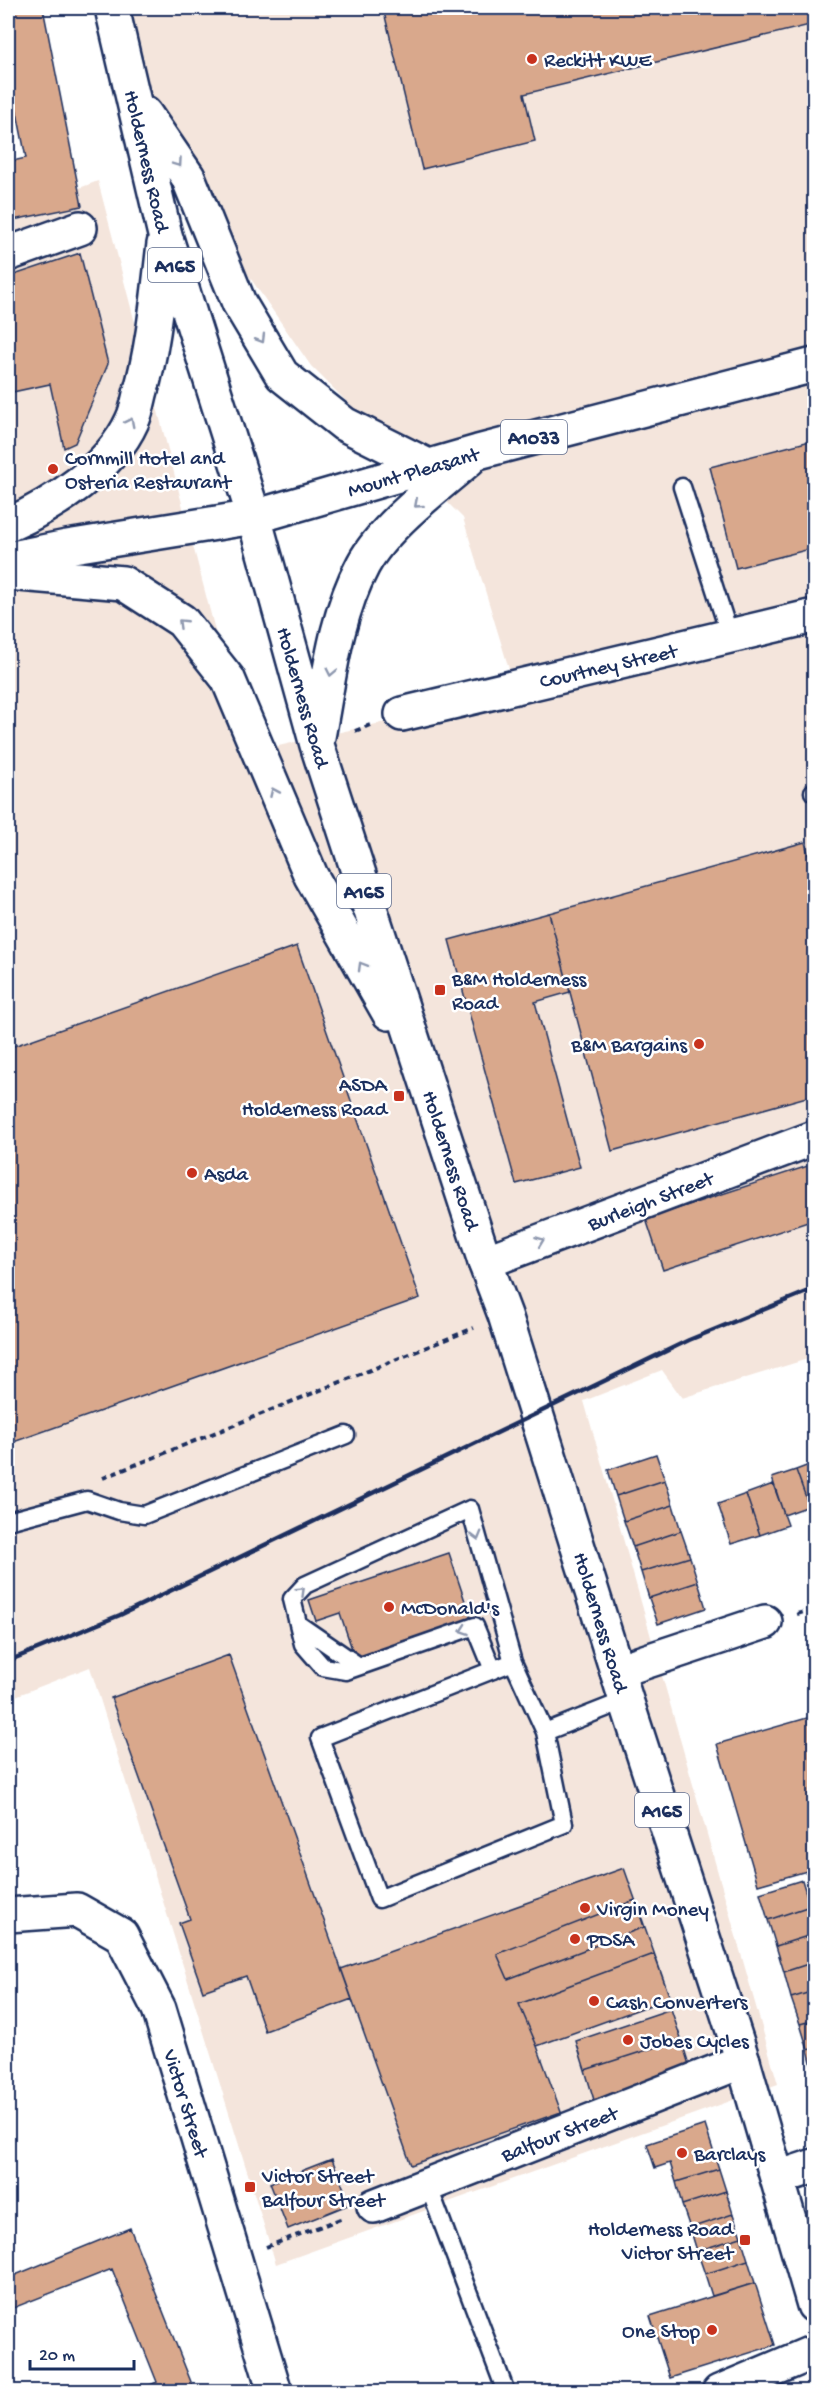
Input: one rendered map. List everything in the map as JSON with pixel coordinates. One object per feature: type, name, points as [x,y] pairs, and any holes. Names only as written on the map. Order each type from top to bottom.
[{"type":"main road","name":"Holderness Road","points":[[112,8],[165,235],[254,517],[316,745],[485,1262],[505,1315],[621,1686],[743,2061],[814,2305]]},
{"type":"main road","points":[[133,98],[188,177],[239,303],[282,375],[344,424],[428,466]]},
{"type":"main road","points":[[8,254],[80,228]]},
{"type":"main road","points":[[8,525],[30,515],[64,494],[103,464],[132,421],[149,363],[165,235]]},
{"type":"main road","name":"Mount Pleasant","points":[[8,559],[67,547],[254,517],[478,452],[814,365]]},
{"type":"main road","points":[[316,745],[343,611],[364,563],[398,521],[478,452]]},
{"type":"main road","points":[[8,573],[123,583],[182,621],[228,679],[311,876],[423,1071]]},
{"type":"main road","name":"Courtney Street","points":[[402,714],[814,616]]},
{"type":"main road","name":"Burleigh Street","points":[[485,1262],[814,1137]]},
{"type":"main road","points":[[621,1686],[765,1622]]},
{"type":"main road","name":"Victor Street","points":[[8,1915],[77,1910],[121,1935],[159,2009],[274,2391]]},
{"type":"main road","name":"Balfour Street","points":[[374,2206],[743,2061]]},
{"type":"main road","points":[[778,2178],[814,2166]]},
{"type":"main road","points":[[719,2391],[814,2352]]},
{"type":"lane","points":[[682,487],[730,636]]},
{"type":"lane","points":[[8,1521],[87,1500],[119,1511],[144,1515],[346,1435]]},
{"type":"lane","points":[[493,1670],[475,1626],[359,1666],[298,1624],[292,1599],[305,1585],[470,1509],[513,1662],[545,1732],[564,1824],[379,1899],[320,1738],[493,1670],[513,1662]]},
{"type":"lane","points":[[545,1732],[621,1686]]},
{"type":"lane","points":[[428,2184],[506,2391]]},
{"type":"path","points":[[316,745],[402,714]]},
{"type":"path","points":[[87,1500],[103,1478],[505,1315]]},
{"type":"path","points":[[235,2259],[374,2206]]},
{"type":"shaded area","points":[[128,8],[814,8],[814,620],[509,669],[463,518],[311,366],[166,156]]},
{"type":"shaded area","points":[[98,181],[247,753],[814,626],[814,1357],[682,1398],[662,1370],[584,1401],[778,2084],[276,2264],[90,1667],[8,1699],[8,215]]},
{"type":"building","points":[[8,8],[43,8],[82,206],[8,221],[8,162],[26,158],[8,67]]},
{"type":"building","name":"Reckitt KWE","points":[[383,8],[814,8],[814,24],[524,94],[535,141],[422,169]]},
{"type":"building","points":[[80,253],[108,364],[75,443],[64,448],[50,384],[8,393],[8,277]]},
{"type":"building","points":[[814,440],[814,548],[736,568],[710,467]]},
{"type":"building","name":"B&M Bargains","points":[[805,842],[814,876],[814,1095],[612,1151],[549,913]]},
{"type":"building","points":[[549,913],[570,992],[535,1002],[580,1167],[516,1184],[449,940]]},
{"type":"building","name":"Asda","points":[[297,946],[420,1298],[8,1444],[8,1048]]},
{"type":"building","points":[[814,1164],[814,1220],[663,1270],[646,1219]]},
{"type":"building","points":[[656,1454],[665,1480],[616,1496],[608,1470]]},
{"type":"building","points":[[814,1463],[814,1504],[809,1506],[796,1470]]},
{"type":"building","points":[[796,1470],[809,1506],[784,1515],[772,1478]]},
{"type":"building","points":[[665,1480],[673,1505],[624,1521],[616,1496]]},
{"type":"building","points":[[773,1484],[788,1525],[760,1535],[746,1494]]},
{"type":"building","points":[[746,1494],[760,1535],[731,1544],[718,1504]]},
{"type":"building","points":[[673,1505],[681,1531],[633,1547],[624,1521]]},
{"type":"building","points":[[681,1531],[690,1557],[641,1572],[633,1547]]},
{"type":"building","name":"McDonald's","points":[[449,1553],[471,1619],[355,1658],[340,1613],[316,1621],[309,1600]]},
{"type":"building","points":[[690,1557],[698,1582],[649,1598],[641,1572]]},
{"type":"building","points":[[698,1582],[706,1608],[658,1624],[649,1598]]},
{"type":"building","points":[[229,1655],[352,1999],[265,2031],[246,1976],[203,1991],[179,1923],[190,1919],[111,1698]]},
{"type":"building","points":[[814,1716],[814,1869],[758,1885],[717,1744]]},
{"type":"building","points":[[624,1868],[670,1998],[537,2046],[561,2112],[411,2165],[341,1969]]},
{"type":"building","points":[[802,1880],[810,1906],[768,1920],[760,1893]]},
{"type":"building","name":"PDSA","points":[[635,1900],[644,1927],[508,1979],[497,1954]]},
{"type":"building","points":[[810,1906],[814,1920],[814,1934],[776,1946],[768,1920]]},
{"type":"building","points":[[814,1934],[814,1962],[784,1972],[776,1946]]},
{"type":"building","name":"Cash Converters","points":[[654,1954],[670,1998],[537,2046],[519,2004]]},
{"type":"building","points":[[814,1962],[814,1991],[791,1998],[784,1972]]},
{"type":"building","points":[[814,1991],[814,2020],[800,2024],[791,1998]]},
{"type":"building","name":"Jobes Cycles","points":[[671,2009],[681,2039],[585,2070],[576,2041]]},
{"type":"building","points":[[814,2020],[814,2048],[808,2050],[800,2024]]},
{"type":"building","points":[[681,2039],[690,2068],[594,2100],[585,2070]]},
{"type":"building","points":[[814,2048],[814,2074],[808,2050]]},
{"type":"building","name":"Barclays","points":[[705,2125],[719,2169],[676,2182],[670,2163],[655,2168],[647,2144]]},
{"type":"building","points":[[332,2159],[350,2204],[288,2229],[270,2183]]},
{"type":"building","points":[[719,2169],[726,2191],[682,2205],[676,2182]]},
{"type":"building","points":[[726,2191],[733,2214],[690,2228],[682,2205]]},
{"type":"building","points":[[733,2214],[741,2237],[697,2251],[690,2228]]},
{"type":"building","points":[[130,2228],[195,2392],[142,2392],[141,2389],[157,2382],[112,2269],[8,2310],[8,2278]]},
{"type":"building","points":[[741,2237],[748,2260],[705,2274],[697,2251]]},
{"type":"building","points":[[748,2260],[755,2283],[712,2296],[705,2274]]},
{"type":"building","name":"One Stop","points":[[755,2283],[775,2345],[670,2378],[650,2316]]},
{"type":"railway","points":[[8,1661],[120,1615],[689,1340],[814,1289]]},
{"type":"place","name":"Reckitt KWE","points":[[532,59]]},
{"type":"place","name":"Cornmill Hotel and Osteria Restaurant","points":[[53,469]]},
{"type":"place","name":"B&M Holderness Road","points":[[440,990]]},
{"type":"place","name":"B&M Bargains","points":[[699,1044]]},
{"type":"place","name":"ASDA Holderness Road","points":[[399,1096]]},
{"type":"place","name":"Asda","points":[[192,1173]]},
{"type":"place","name":"McDonald's","points":[[389,1607]]},
{"type":"place","name":"Virgin Money","points":[[585,1908]]},
{"type":"place","name":"PDSA","points":[[575,1939]]},
{"type":"place","name":"Cash Converters","points":[[594,2001]]},
{"type":"place","name":"Jobes Cycles","points":[[628,2040]]},
{"type":"place","name":"Barclays","points":[[682,2153]]},
{"type":"place","name":"Victor Street Balfour Street","points":[[250,2187]]},
{"type":"place","name":"Holderness Road Victor Street","points":[[745,2240]]},
{"type":"place","name":"One Stop","points":[[712,2330]]}]
